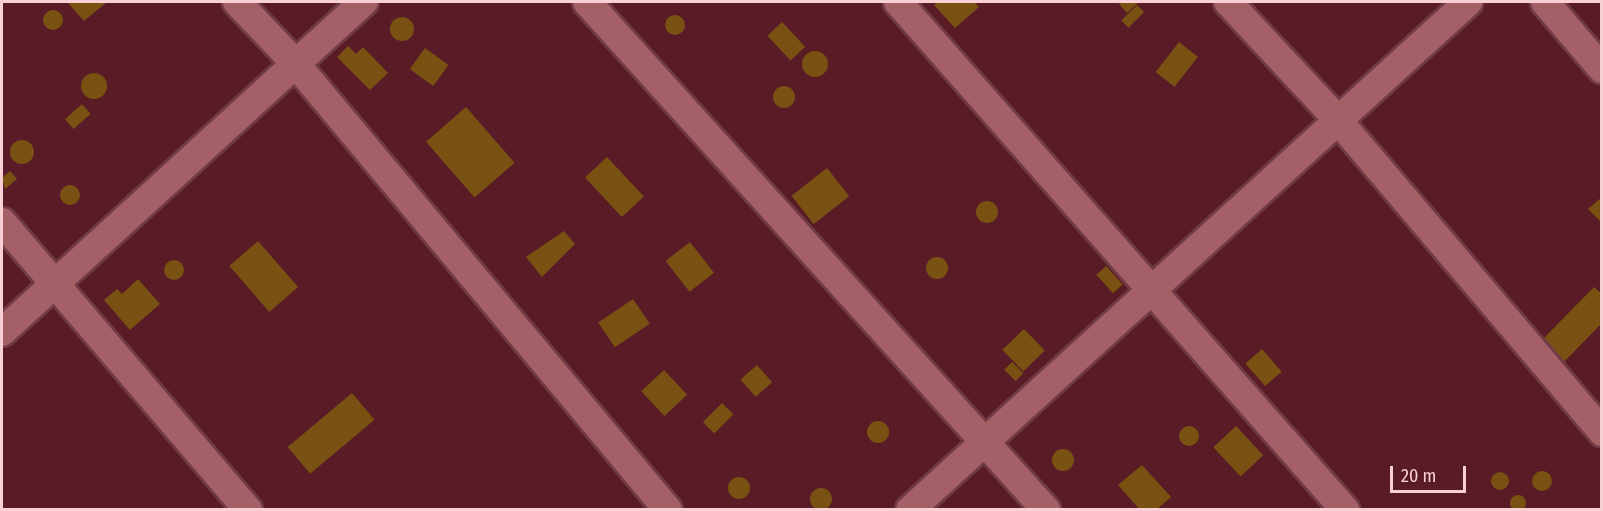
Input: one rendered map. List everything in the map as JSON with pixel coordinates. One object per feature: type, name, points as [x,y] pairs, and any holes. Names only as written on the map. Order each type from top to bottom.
[{"type":"street","points":[[237,2],[295,63],[668,510]]},
{"type":"street","points":[[2,332],[364,2]]},
{"type":"street","points":[[587,2],[1046,510]]},
{"type":"street","points":[[898,2],[1147,290],[1345,510]]},
{"type":"street","points":[[1228,2],[1336,118],[1602,432]]},
{"type":"street","points":[[910,510],[986,444],[1147,290],[1336,118],[1468,2]]},
{"type":"street","points":[[1545,2],[1602,69]]},
{"type":"street","points":[[2,222],[248,510]]},
{"type":"building","points":[[67,2],[107,2],[84,21]]},
{"type":"building","points":[[938,2],[974,2],[979,7],[955,28],[934,5]]},
{"type":"building","points":[[1139,2],[1127,13],[1119,4]]},
{"type":"building","points":[[1137,5],[1144,12],[1129,28],[1121,21]]},
{"type":"building","points":[[53,10],[60,13],[63,20],[60,27],[53,30],[46,27],[43,20],[46,13]]},
{"type":"building","points":[[675,15],[682,18],[685,25],[682,32],[675,35],[668,32],[665,25],[668,18]]},
{"type":"building","points":[[402,17],[411,20],[414,29],[411,38],[402,41],[393,38],[390,29],[393,20]]},
{"type":"building","points":[[782,22],[805,47],[791,61],[767,36]]},
{"type":"building","points":[[1179,42],[1198,57],[1175,87],[1156,72]]},
{"type":"building","points":[[348,46],[356,54],[363,47],[388,73],[370,90],[337,57]]},
{"type":"building","points":[[425,48],[448,65],[433,86],[410,69]]},
{"type":"building","points":[[815,51],[824,55],[828,64],[824,73],[815,77],[806,73],[802,64],[806,55]]},
{"type":"building","points":[[94,73],[103,77],[107,86],[103,95],[94,99],[85,95],[81,86],[85,77]]},
{"type":"building","points":[[780,86],[788,86],[795,93],[795,101],[788,108],[780,108],[773,101],[773,93]]},
{"type":"building","points":[[82,104],[91,114],[74,129],[65,119]]},
{"type":"building","points":[[466,107],[515,163],[475,198],[426,142]]},
{"type":"building","points":[[22,140],[31,143],[34,152],[31,161],[22,164],[13,161],[10,152],[13,143]]},
{"type":"building","points":[[607,157],[644,196],[622,217],[585,177]]},
{"type":"building","points":[[827,168],[849,196],[814,224],[792,196]]},
{"type":"building","points":[[10,171],[17,179],[5,189],[2,178]]},
{"type":"building","points":[[70,185],[77,188],[80,195],[77,202],[70,205],[63,202],[60,195],[63,188]]},
{"type":"building","points":[[1602,197],[1602,223],[1588,209]]},
{"type":"building","points":[[983,201],[991,201],[998,208],[998,216],[991,223],[983,223],[976,216],[976,208]]},
{"type":"building","points":[[564,231],[575,244],[542,277],[526,257]]},
{"type":"building","points":[[258,241],[298,287],[269,312],[229,266]]},
{"type":"building","points":[[690,242],[714,273],[690,292],[666,261]]},
{"type":"building","points":[[933,257],[941,257],[948,264],[948,272],[941,279],[933,279],[926,272],[926,264]]},
{"type":"building","points":[[174,260],[181,263],[184,270],[181,277],[174,280],[167,277],[164,270],[167,263]]},
{"type":"building","points":[[1106,266],[1123,285],[1113,293],[1096,275]]},
{"type":"building","points":[[138,279],[160,304],[130,330],[104,300],[117,289],[122,294]]},
{"type":"building","points":[[1594,287],[1602,294],[1602,323],[1563,363],[1541,341]]},
{"type":"building","points":[[633,299],[650,324],[615,347],[598,322]]},
{"type":"building","points":[[1024,329],[1045,351],[1023,371],[1002,350]]},
{"type":"building","points":[[1262,349],[1282,372],[1265,386],[1245,363]]},
{"type":"building","points":[[1012,362],[1023,373],[1016,381],[1004,370]]},
{"type":"building","points":[[757,365],[772,382],[755,397],[740,379]]},
{"type":"building","points":[[664,370],[687,395],[665,416],[641,391]]},
{"type":"building","points":[[352,393],[374,420],[310,474],[288,447]]},
{"type":"building","points":[[722,403],[733,414],[714,433],[703,422]]},
{"type":"building","points":[[874,421],[882,421],[889,428],[889,436],[882,443],[874,443],[867,436],[867,428]]},
{"type":"building","points":[[1189,426],[1196,429],[1199,436],[1196,443],[1189,446],[1182,443],[1179,436],[1182,429]]},
{"type":"building","points":[[1236,426],[1263,455],[1241,476],[1213,447]]},
{"type":"building","points":[[1059,449],[1067,449],[1074,456],[1074,464],[1067,471],[1059,471],[1052,464],[1052,456]]},
{"type":"building","points":[[1142,465],[1171,497],[1156,510],[1140,510],[1118,485]]},
{"type":"building","points":[[1542,471],[1549,474],[1552,481],[1549,488],[1542,491],[1535,488],[1532,481],[1535,474]]},
{"type":"building","points":[[1496,472],[1504,472],[1509,477],[1507,488],[1496,490],[1491,485],[1491,477]]},
{"type":"building","points":[[735,477],[743,477],[750,484],[750,492],[743,499],[735,499],[728,492],[728,484]]},
{"type":"building","points":[[821,488],[829,491],[832,499],[829,507],[821,510],[813,507],[810,499],[813,491]]},
{"type":"building","points":[[1515,495],[1521,495],[1526,503],[1524,509],[1515,511],[1510,506],[1510,500]]}]
